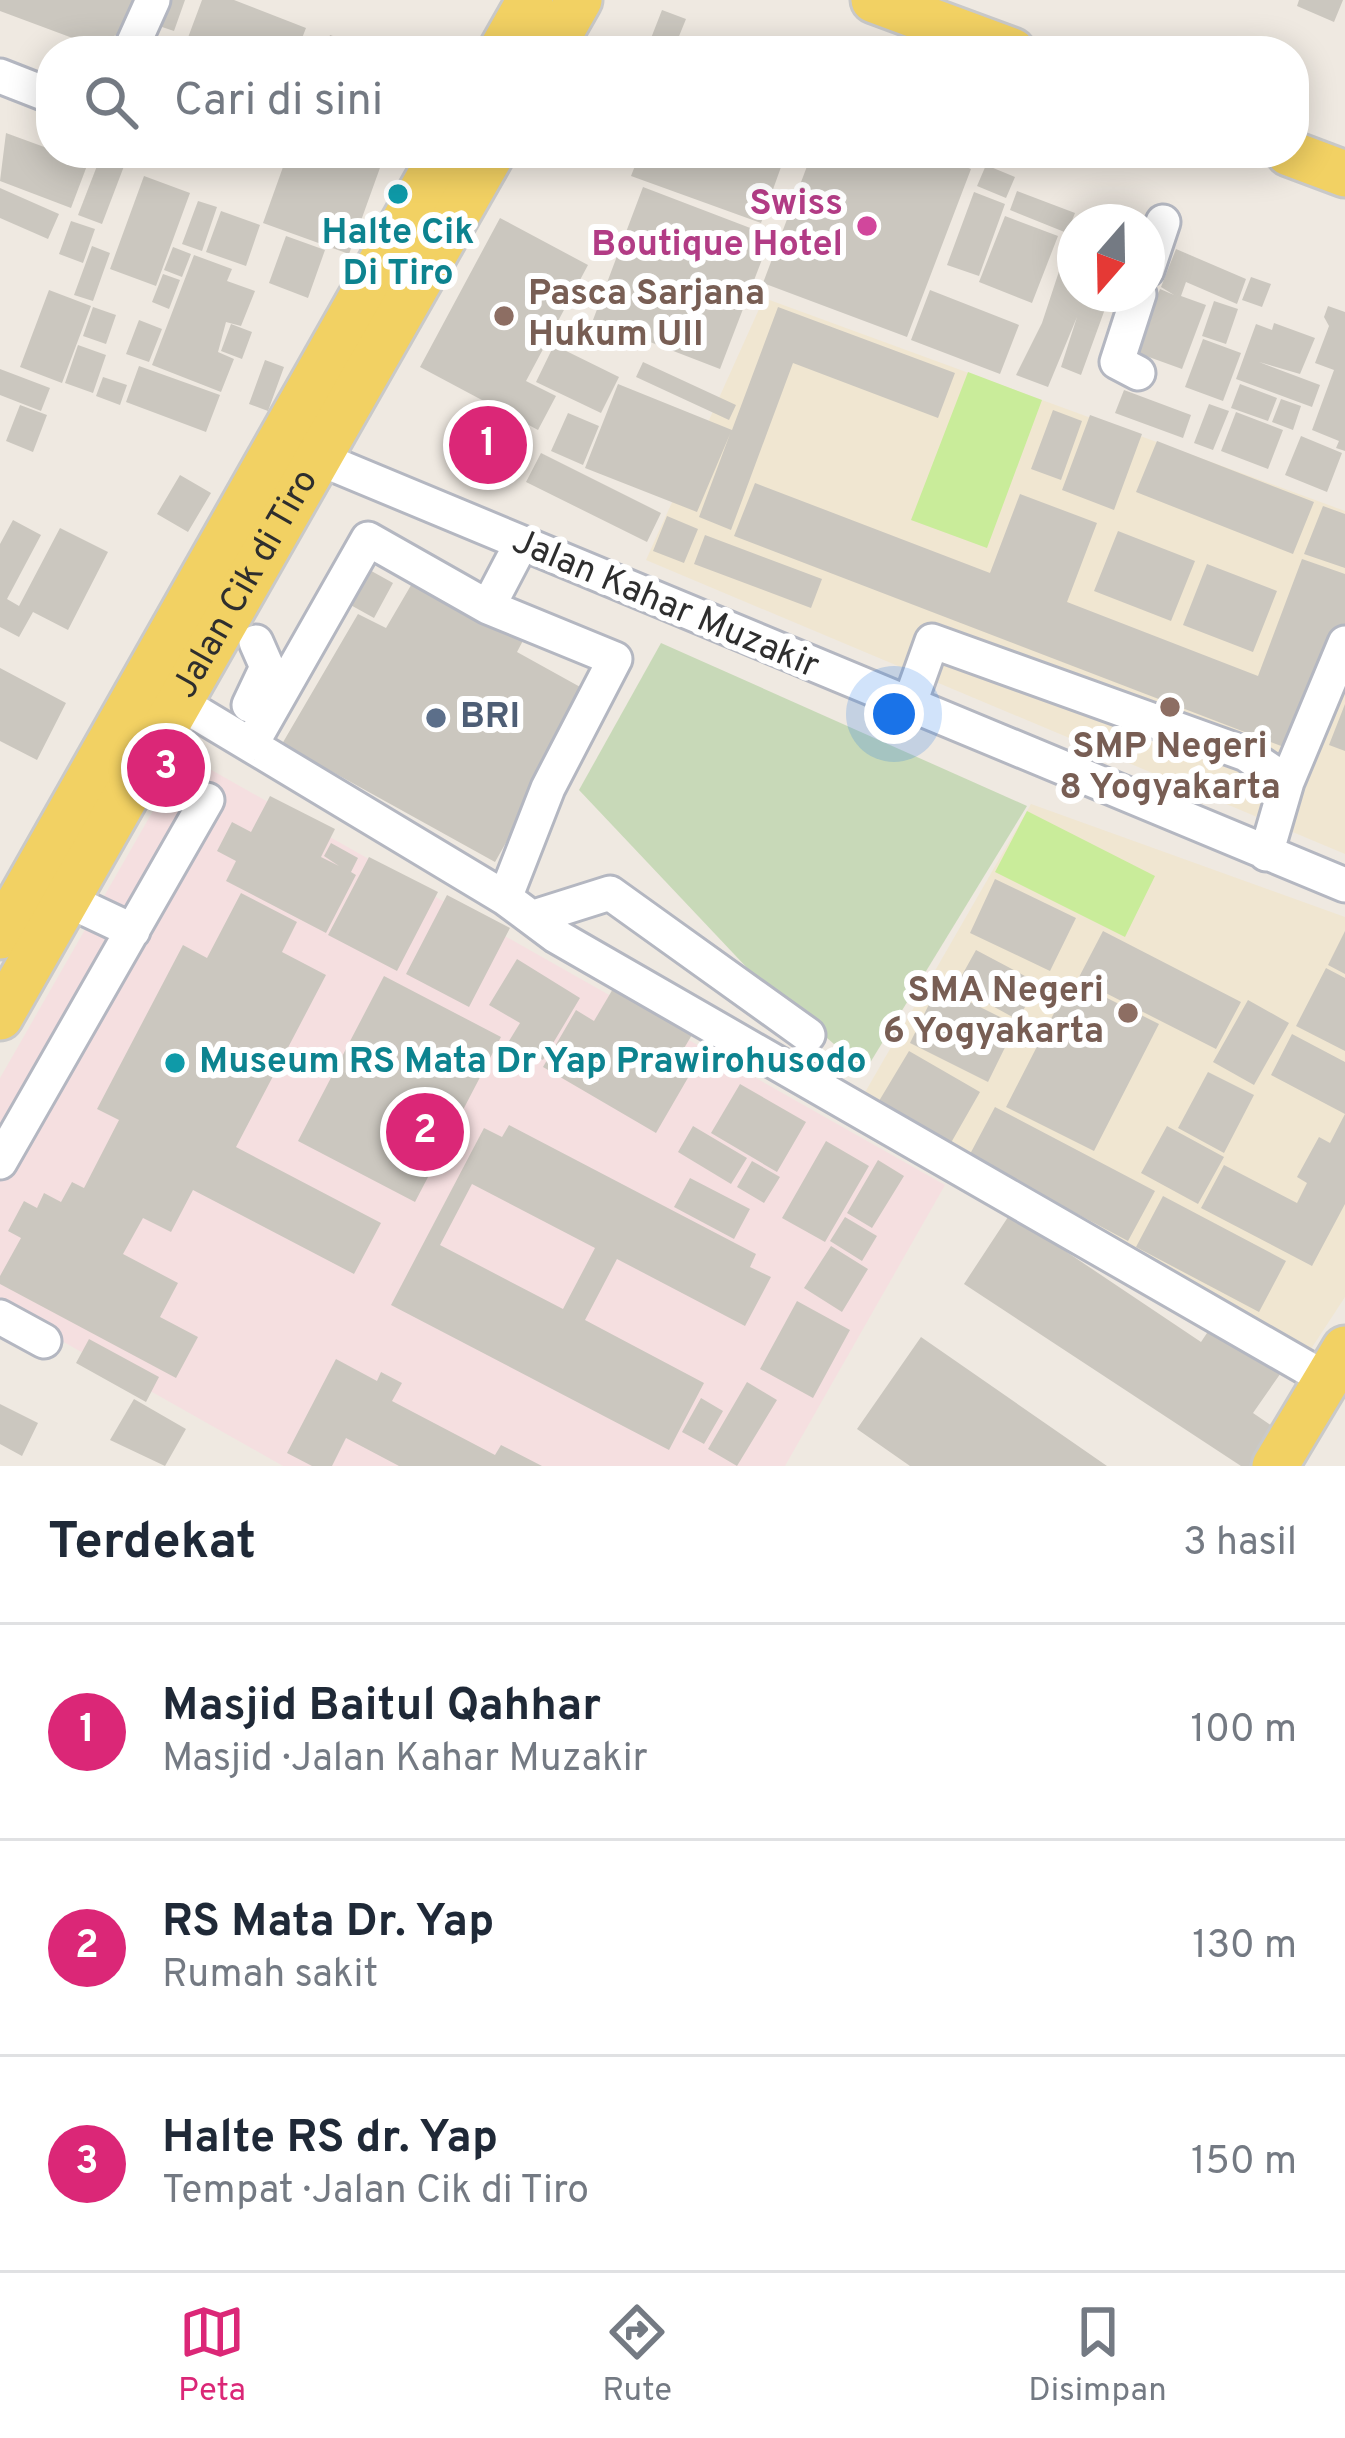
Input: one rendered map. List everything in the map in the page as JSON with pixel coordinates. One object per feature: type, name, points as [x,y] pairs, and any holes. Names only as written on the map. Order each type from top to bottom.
[{"type":"main road","points":[[496,0],[501,36]]},
{"type":"main road","points":[[510,36],[530,0]]},
{"type":"main road","points":[[874,0],[971,36]]},
{"type":"main road","points":[[559,36],[580,3]]},
{"type":"main road","points":[[1309,161],[1345,174]]},
{"type":"main road","name":"Jalan Cik di Tiro","points":[[0,935],[49,891],[198,712],[240,633],[299,450],[436,168]]},
{"type":"main road","name":"Jalan Cik di Tiro","points":[[0,1016],[49,891],[299,450],[482,168]]},
{"type":"main road","points":[[1275,1466],[1335,1364]]},
{"type":"street","points":[[137,36],[153,0]]},
{"type":"street","points":[[0,76],[36,90]]},
{"type":"street","points":[[1133,312],[1117,362],[1138,373]]},
{"type":"street","name":"Jalan Kahar Muzakir","points":[[299,450],[908,708],[1345,885]]},
{"type":"street","points":[[252,743],[368,539],[488,607],[615,659],[548,788],[505,898]]},
{"type":"street","points":[[488,607],[521,544]]},
{"type":"street","points":[[240,633],[296,664]]},
{"type":"street","points":[[198,712],[242,716],[266,674],[240,633]]},
{"type":"street","points":[[908,708],[932,641],[1246,754],[1287,782]]},
{"type":"street","points":[[1266,854],[1287,782],[1345,643]]},
{"type":"street","points":[[198,712],[545,926],[1335,1364]]},
{"type":"street","points":[[0,1162],[208,800]]},
{"type":"street","points":[[49,891],[133,931]]},
{"type":"street","points":[[545,926],[610,893],[808,1035]]},
{"type":"street","points":[[0,1317],[44,1341]]},
{"type":"shaded area","name":"SMP Negeri 8 Yogyakarta","points":[[764,298],[1345,511],[1345,854],[646,560]]},
{"type":"shaded area","points":[[185,755],[945,1185],[785,1466],[283,1466],[0,1306],[0,1078]]},
{"type":"shaded area","name":"SMA Negeri 6 Yogyakarta","points":[[1031,804],[1345,917],[1345,1297],[1311,1349],[856,1108]]},
{"type":"green space","points":[[968,372],[1042,400],[987,548],[911,520]]},
{"type":"green space","points":[[661,643],[1027,806],[865,1071],[750,971],[579,790]]},
{"type":"green space","points":[[1027,811],[1155,876],[1125,937],[995,872]]},
{"type":"building","points":[[0,0],[137,0],[126,30],[114,36],[67,36],[0,11]]},
{"type":"building","points":[[162,0],[185,0],[174,31],[153,24]]},
{"type":"building","points":[[202,0],[234,0],[306,28],[303,36],[189,36]]},
{"type":"building","points":[[1299,0],[1343,0],[1334,22],[1297,6]]},
{"type":"building","points":[[662,10],[686,19],[679,36],[652,36]]},
{"type":"building","points":[[6,133],[36,144],[36,168],[86,168],[71,208],[0,181]]},
{"type":"building","points":[[96,168],[123,168],[102,224],[78,215]]},
{"type":"building","points":[[283,168],[380,168],[349,254],[263,223]]},
{"type":"building","points":[[634,168],[781,168],[761,223],[631,176]]},
{"type":"building","name":"Swiss Boutique Hotel","points":[[806,168],[971,169],[907,337],[763,283]]},
{"type":"building","points":[[985,168],[1015,177],[1006,198],[977,186]]},
{"type":"building","points":[[144,176],[190,193],[156,286],[110,269]]},
{"type":"building","points":[[643,187],[771,236],[720,369],[593,320]]},
{"type":"building","points":[[0,188],[59,214],[48,239],[0,218]]},
{"type":"building","points":[[1017,191],[1057,206],[1057,229],[1010,210]]},
{"type":"building","points":[[974,192],[1005,204],[979,276],[947,265]]},
{"type":"building","points":[[198,201],[217,207],[202,251],[182,244]]},
{"type":"building","points":[[221,211],[260,225],[246,266],[206,252]]},
{"type":"building","points":[[1005,216],[1057,236],[1032,303],[979,282]]},
{"type":"building","name":"Pasca Sarjana Hukum UII","points":[[500,218],[588,265],[526,381],[556,396],[538,430],[420,367]]},
{"type":"building","points":[[71,221],[95,229],[83,263],[59,254]]},
{"type":"building","points":[[286,236],[325,250],[308,298],[269,283]]},
{"type":"building","points":[[92,246],[110,253],[93,301],[74,295]]},
{"type":"building","points":[[173,247],[191,254],[182,277],[164,270]]},
{"type":"building","points":[[1176,249],[1246,279],[1237,304],[1186,282],[1181,296],[1206,305],[1182,369],[1135,352],[1151,312],[1165,312],[1165,291],[1174,295],[1165,289]]},
{"type":"building","points":[[194,255],[232,269],[227,281],[255,291],[241,326],[226,322],[218,352],[234,359],[221,392],[152,365]]},
{"type":"building","points":[[163,274],[180,280],[169,309],[152,302]]},
{"type":"building","points":[[1057,277],[1057,312],[1104,312],[1081,375],[1061,367],[1077,317],[1048,387],[1016,375],[1042,323]]},
{"type":"building","points":[[1251,277],[1271,284],[1262,307],[1242,300]]},
{"type":"building","points":[[49,290],[91,306],[62,383],[20,367]]},
{"type":"building","points":[[930,290],[1019,325],[1000,374],[911,340]]},
{"type":"building","points":[[1214,301],[1238,309],[1226,344],[1202,336]]},
{"type":"building","points":[[1328,306],[1345,312],[1345,451],[1336,448],[1339,441],[1312,430],[1334,370],[1315,363],[1329,326],[1324,317]]},
{"type":"building","points":[[93,307],[116,315],[106,344],[83,336]]},
{"type":"building","points":[[778,307],[955,373],[938,418],[793,363],[731,530],[699,517],[730,434],[697,512],[585,468],[618,384],[732,430]]},
{"type":"building","points":[[139,320],[162,329],[149,362],[126,354]]},
{"type":"building","points":[[1274,323],[1315,338],[1300,374],[1259,362],[1320,385],[1312,407],[1236,379],[1256,324],[1272,330]]},
{"type":"building","points":[[231,324],[252,332],[242,359],[221,351]]},
{"type":"building","points":[[1203,339],[1241,353],[1223,401],[1185,387]]},
{"type":"building","points":[[78,345],[106,355],[93,393],[65,383]]},
{"type":"building","points":[[554,345],[619,377],[601,413],[536,382]]},
{"type":"building","points":[[265,360],[284,367],[268,411],[249,404]]},
{"type":"building","points":[[643,362],[736,405],[729,420],[636,377]]},
{"type":"building","points":[[139,366],[220,395],[206,432],[126,402]]},
{"type":"building","points":[[0,369],[50,388],[41,411],[0,395]]},
{"type":"building","points":[[103,377],[127,385],[120,405],[96,396]]},
{"type":"building","points":[[1240,384],[1277,398],[1268,421],[1231,408]]},
{"type":"building","points":[[1124,390],[1191,415],[1183,438],[1115,413]]},
{"type":"building","points":[[1281,399],[1301,406],[1293,430],[1272,422]]},
{"type":"building","points":[[1209,404],[1229,411],[1213,450],[1194,443]]},
{"type":"building","points":[[20,405],[47,415],[33,452],[6,441]]},
{"type":"building","points":[[1053,410],[1082,421],[1061,480],[1031,469]]},
{"type":"building","points":[[1236,412],[1283,430],[1268,469],[1221,451]]},
{"type":"building","points":[[568,413],[599,426],[583,465],[551,451]]},
{"type":"building","points":[[1090,415],[1142,434],[1114,510],[1062,490]]},
{"type":"building","points":[[1301,436],[1342,453],[1327,492],[1285,475]]},
{"type":"building","points":[[1157,441],[1314,502],[1293,554],[1136,492]]},
{"type":"building","points":[[541,453],[661,513],[647,542],[526,482]]},
{"type":"building","points":[[180,475],[211,493],[188,532],[157,514]]},
{"type":"building","points":[[755,483],[990,573],[1020,494],[1097,523],[1067,602],[1258,676],[1302,559],[1345,574],[1345,625],[1297,752],[734,536]]},
{"type":"building","points":[[1323,506],[1345,514],[1345,568],[1304,554]]},
{"type":"building","points":[[667,516],[698,529],[684,563],[653,551]]},
{"type":"building","points":[[13,520],[41,535],[7,599],[19,606],[60,528],[108,552],[68,630],[33,612],[19,637],[0,627],[0,544]]},
{"type":"building","points":[[1118,531],[1195,561],[1171,621],[1094,591]]},
{"type":"building","points":[[705,535],[822,579],[811,608],[694,564]]},
{"type":"building","points":[[357,563],[393,583],[374,618],[338,598]]},
{"type":"building","points":[[1207,564],[1277,591],[1253,652],[1183,625]]},
{"type":"building","name":"BRI","points":[[417,575],[526,635],[517,652],[591,693],[495,862],[282,744],[358,614],[386,628]]},
{"type":"building","points":[[0,668],[66,703],[37,760],[0,741]]},
{"type":"building","points":[[1345,704],[1345,751],[1329,745]]},
{"type":"building","points":[[270,796],[335,829],[321,857],[339,866],[324,856],[331,843],[358,858],[351,872],[356,875],[326,933],[226,881],[236,861],[217,851],[232,822],[251,832]]},
{"type":"building","points":[[369,857],[438,892],[397,971],[328,935]]},
{"type":"building","points":[[995,879],[1076,918],[1050,971],[970,933]]},
{"type":"building","points":[[241,893],[297,922],[282,952],[326,975],[236,1147],[381,1223],[354,1274],[193,1190],[171,1232],[143,1218],[123,1254],[178,1283],[160,1317],[198,1337],[176,1378],[0,1284],[0,1276],[21,1238],[8,1231],[24,1201],[37,1208],[44,1193],[61,1202],[72,1182],[84,1188],[119,1120],[97,1109],[183,945],[207,958]]},
{"type":"building","points":[[447,895],[510,928],[469,1007],[406,974]]},
{"type":"building","points":[[1103,931],[1241,1002],[1216,1049],[1078,979]]},
{"type":"building","points":[[1345,931],[1345,974],[1328,965]]},
{"type":"building","points":[[976,950],[1038,983],[1018,1020],[956,986]]},
{"type":"building","points":[[517,959],[580,998],[543,1060],[509,1041],[520,1023],[489,1005]]},
{"type":"building","points":[[1326,968],[1345,978],[1345,1051],[1296,1026]]},
{"type":"building","points":[[384,976],[501,1037],[415,1202],[298,1141]]},
{"type":"building","points":[[1071,980],[1159,1024],[1094,1151],[1006,1107]]},
{"type":"building","points":[[617,982],[696,1028],[673,1067],[689,1076],[656,1133],[543,1067],[576,1010],[594,1021]]},
{"type":"building","points":[[938,986],[1016,1025],[988,1082],[910,1043]]},
{"type":"building","points":[[1248,1000],[1289,1023],[1254,1085],[1213,1062]]},
{"type":"building","points":[[1292,1034],[1345,1062],[1345,1114],[1271,1075]]},
{"type":"building","points":[[909,1051],[980,1092],[948,1148],[876,1106]]},
{"type":"building","points":[[1208,1072],[1254,1095],[1224,1153],[1178,1128]]},
{"type":"building","points":[[740,1084],[806,1122],[777,1172],[711,1133]]},
{"type":"building","points":[[995,1107],[1155,1191],[1128,1241],[969,1156]]},
{"type":"building","points":[[1345,1114],[1345,1204],[1312,1266],[1201,1208],[1224,1165],[1297,1203],[1307,1183],[1297,1177],[1319,1137],[1330,1143]]},
{"type":"building","points":[[509,1125],[756,1254],[750,1267],[771,1277],[745,1326],[617,1259],[585,1320],[704,1383],[669,1450],[391,1305],[484,1128],[502,1137]],"holes":[[[472,1184],[595,1248],[563,1309],[440,1245]]]},
{"type":"building","points":[[693,1126],[747,1158],[731,1184],[678,1152]]},
{"type":"building","points":[[1167,1126],[1224,1157],[1198,1204],[1141,1173]]},
{"type":"building","points":[[826,1141],[869,1166],[825,1242],[782,1218]]},
{"type":"building","points":[[878,1160],[904,1176],[872,1228],[847,1213]]},
{"type":"building","points":[[752,1161],[780,1177],[764,1203],[737,1187]]},
{"type":"building","points":[[690,1178],[750,1209],[734,1239],[674,1207]]},
{"type":"building","points":[[1163,1196],[1286,1261],[1259,1312],[1136,1247]]},
{"type":"building","points":[[1010,1214],[1201,1342],[1215,1321],[1285,1367],[1253,1413],[1278,1430],[1253,1466],[1241,1466],[964,1284]]},
{"type":"building","points":[[845,1217],[877,1236],[862,1261],[830,1241]]},
{"type":"building","points":[[831,1246],[868,1269],[842,1312],[804,1288]]},
{"type":"building","points":[[797,1301],[850,1330],[813,1398],[760,1369]]},
{"type":"building","points":[[921,1337],[1107,1466],[910,1466],[857,1429]]},
{"type":"building","points":[[89,1339],[159,1377],[146,1402],[76,1363]]},
{"type":"building","points":[[336,1359],[377,1381],[381,1372],[402,1383],[392,1401],[495,1455],[501,1445],[542,1466],[399,1466],[346,1438],[332,1466],[312,1466],[287,1453]]},
{"type":"building","points":[[747,1382],[777,1400],[737,1466],[708,1449]]},
{"type":"building","points":[[701,1398],[723,1411],[704,1444],[682,1432]]},
{"type":"building","points":[[134,1399],[186,1429],[165,1466],[110,1440]]},
{"type":"building","points":[[0,1404],[38,1423],[22,1456],[0,1444]]},
{"type":"place","name":"Halte Cik Di Tiro","points":[[398,194]]},
{"type":"place","name":"Swiss Boutique Hotel","points":[[867,226]]},
{"type":"place","name":"Pasca Sarjana Hukum UII","points":[[504,316]]},
{"type":"place","name":"Masjid Baitul Qahhar","points":[[488,445]]},
{"type":"place","name":"SMP Negeri 8 Yogyakarta","points":[[1170,707]]},
{"type":"place","name":"BRI","points":[[436,718]]},
{"type":"place","name":"Halte RS dr. Yap","points":[[166,768]]},
{"type":"place","name":"SMA Negeri 6 Yogyakarta","points":[[1128,1013]]},
{"type":"place","name":"Museum RS Mata Dr Yap Prawirohusodo","points":[[175,1063]]},
{"type":"place","name":"RS Mata Dr. Yap","points":[[425,1132]]}]
